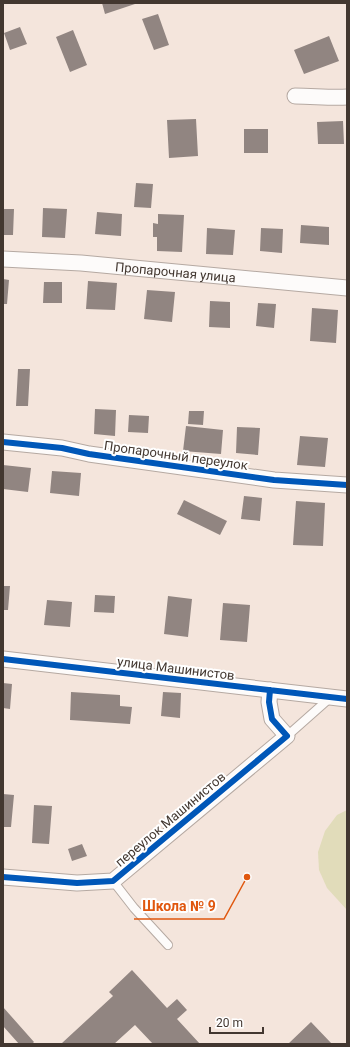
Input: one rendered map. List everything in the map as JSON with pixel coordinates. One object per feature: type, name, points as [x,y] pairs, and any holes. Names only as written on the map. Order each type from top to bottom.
[{"type":"street","points":[[296,96],[319,96],[334,98],[347,97]]},
{"type":"street","name":"Пропарочная улица","points":[[3,259],[81,263],[347,288]]},
{"type":"street","name":"Пропарочный переулок","points":[[3,442],[62,448],[89,454],[274,480],[347,485]]},
{"type":"street","name":"улица Машинистов","points":[[3,659],[347,699]]},
{"type":"street","points":[[270,690],[269,702],[272,719],[287,736]]},
{"type":"street","name":"переулок Машинистов","points":[[3,877],[77,883],[113,881],[287,736]]},
{"type":"lane","points":[[287,736],[331,697]]},
{"type":"lane","points":[[113,881],[134,908],[168,945]]},
{"type":"shaded area","points":[[347,810],[347,910],[327,888],[319,870],[318,852],[325,831],[337,815]]},
{"type":"building","points":[[102,3],[134,3],[135,4],[105,14]]},
{"type":"building","points":[[158,14],[169,45],[154,50],[142,19]]},
{"type":"building","points":[[20,27],[27,44],[10,50],[4,33]]},
{"type":"building","points":[[73,30],[87,65],[70,72],[56,37]]},
{"type":"building","points":[[329,36],[339,61],[304,74],[294,50]]},
{"type":"building","points":[[196,119],[198,156],[169,158],[167,120]]},
{"type":"building","points":[[343,121],[344,144],[318,144],[317,122]]},
{"type":"building","points":[[244,129],[268,129],[268,153],[244,153]]},
{"type":"building","points":[[136,183],[153,184],[151,208],[134,207]]},
{"type":"building","points":[[43,208],[67,209],[65,238],[42,237]]},
{"type":"building","points":[[3,209],[14,209],[13,235],[3,235]]},
{"type":"building","points":[[97,212],[122,214],[121,236],[95,234]]},
{"type":"building","points":[[158,214],[184,215],[182,252],[157,251],[157,237],[153,237],[153,223],[158,224]]},
{"type":"building","points":[[301,225],[329,227],[329,245],[300,243]]},
{"type":"building","points":[[207,228],[235,230],[233,255],[206,254]]},
{"type":"building","points":[[261,228],[283,229],[282,253],[260,251]]},
{"type":"building","points":[[3,279],[9,280],[7,304],[3,304]]},
{"type":"building","points":[[88,281],[117,283],[115,310],[86,309]]},
{"type":"building","points":[[44,282],[62,282],[62,303],[43,303]]},
{"type":"building","points":[[147,290],[175,292],[172,322],[144,319]]},
{"type":"building","points":[[210,301],[230,302],[230,328],[209,327]]},
{"type":"building","points":[[258,303],[276,304],[274,328],[256,326]]},
{"type":"building","points":[[312,308],[338,310],[336,343],[310,341]]},
{"type":"building","points":[[18,369],[30,369],[28,406],[16,406]]},
{"type":"building","points":[[95,409],[116,410],[115,436],[94,434]]},
{"type":"building","points":[[189,411],[204,411],[203,425],[188,424]]},
{"type":"building","points":[[129,415],[149,416],[148,433],[128,432]]},
{"type":"building","points":[[186,426],[223,430],[221,454],[183,451]]},
{"type":"building","points":[[237,427],[260,428],[258,455],[236,453]]},
{"type":"building","points":[[300,436],[328,438],[325,467],[297,465]]},
{"type":"building","points":[[3,465],[31,468],[28,492],[3,489]]},
{"type":"building","points":[[52,471],[81,473],[79,496],[50,493]]},
{"type":"building","points":[[244,496],[262,498],[260,521],[241,519]]},
{"type":"building","points":[[184,500],[227,521],[220,535],[177,514]]},
{"type":"building","points":[[296,501],[325,503],[323,546],[293,545]]},
{"type":"building","points":[[3,586],[10,586],[8,610],[3,610]]},
{"type":"building","points":[[95,595],[115,596],[114,613],[94,612]]},
{"type":"building","points":[[168,596],[192,599],[188,637],[164,634]]},
{"type":"building","points":[[47,600],[72,602],[70,627],[44,625]]},
{"type":"building","points":[[223,603],[250,605],[247,642],[220,640]]},
{"type":"building","points":[[3,683],[12,684],[10,709],[3,708]]},
{"type":"building","points":[[71,692],[120,695],[120,706],[132,707],[130,724],[70,720]]},
{"type":"building","points":[[163,692],[181,693],[180,718],[161,716]]},
{"type":"building","points":[[3,794],[14,795],[11,827],[3,827]]},
{"type":"building","points":[[34,805],[52,806],[49,844],[32,843]]},
{"type":"building","points":[[82,844],[87,856],[72,861],[68,849]]},
{"type":"building","points":[[132,970],[167,1008],[177,999],[187,1010],[177,1019],[200,1044],[153,1044],[135,1025],[114,1044],[63,1044],[62,1043],[113,996],[109,992]]},
{"type":"building","points":[[3,1007],[34,1042],[32,1044],[19,1044],[3,1026]]},
{"type":"building","points":[[311,1022],[332,1044],[288,1044]]},
{"type":"cycle path","points":[[3,442],[62,448],[89,454],[274,480],[347,485]]},
{"type":"cycle path","points":[[3,659],[347,699]]},
{"type":"cycle path","points":[[3,877],[77,883],[113,881],[287,736],[272,719],[269,702],[270,690]]},
{"type":"place","name":"Школа № 9","points":[[247,877]]}]
